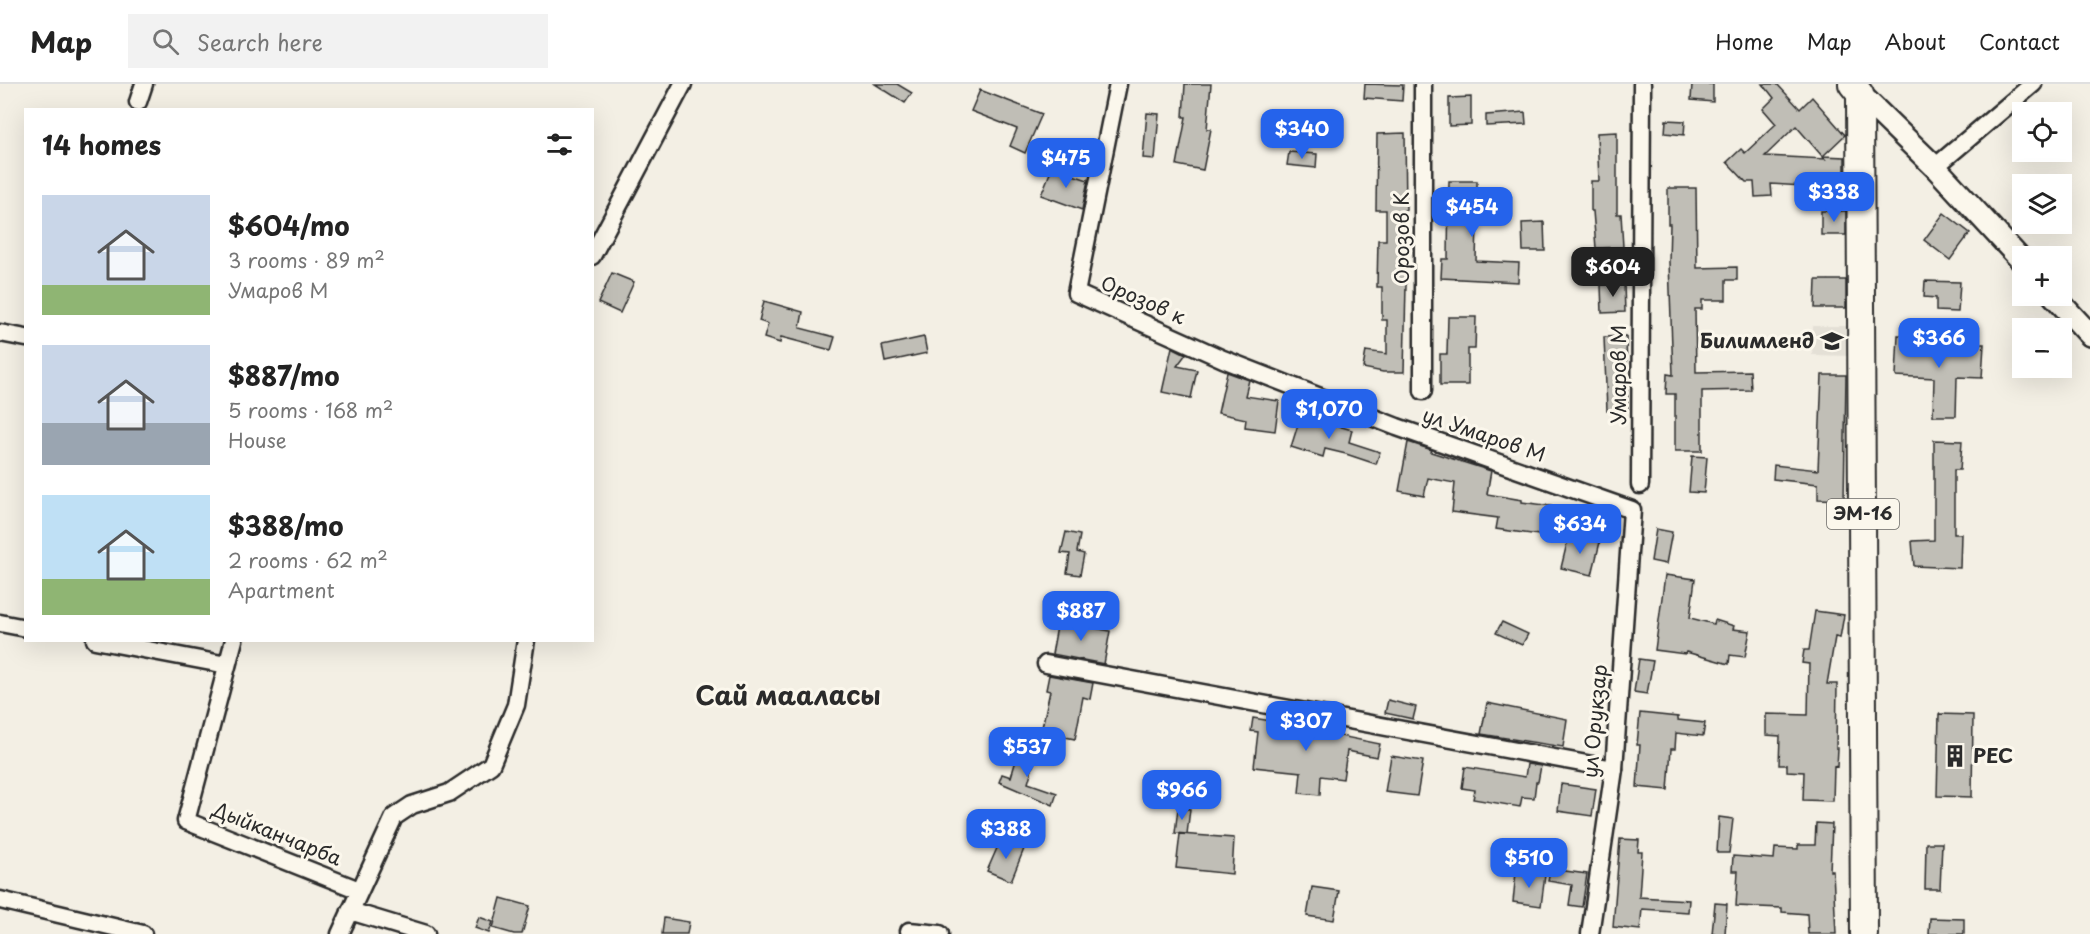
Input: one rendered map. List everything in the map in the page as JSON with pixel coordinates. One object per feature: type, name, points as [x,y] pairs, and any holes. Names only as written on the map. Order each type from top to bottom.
[{"type":"highway","name":"ЭМ-16","points":[[1856,89],[1864,934]]},
{"type":"main road","points":[[1856,89],[1935,167],[2012,250]]},
{"type":"main road","points":[[2063,306],[2090,335]]},
{"type":"street","points":[[138,102],[144,84]]},
{"type":"street","points":[[594,252],[683,84]]},
{"type":"street","name":"Орозов к","points":[[1118,84],[1076,293],[1223,359]]},
{"type":"street","name":"Орозов К","points":[[1423,84],[1423,391]]},
{"type":"street","name":"Умаров М","points":[[1640,485],[1642,84]]},
{"type":"street","points":[[1935,167],[2033,84]]},
{"type":"street","points":[[0,333],[24,338]]},
{"type":"street","name":"ул Умаров М","points":[[1223,359],[1397,427],[1632,510]]},
{"type":"street","name":"ул Орукзар","points":[[1590,934],[1614,769],[1632,510]]},
{"type":"street","points":[[0,623],[24,628]]},
{"type":"street","points":[[105,642],[227,665]]},
{"type":"street","name":"Дыйканчарба","points":[[233,642],[186,821],[359,890]]},
{"type":"street","points":[[340,934],[394,817],[412,805],[448,793],[490,765],[516,705],[526,642]]},
{"type":"street","points":[[1046,664],[1614,769]]},
{"type":"street","points":[[0,900],[143,934]]},
{"type":"street","points":[[350,911],[426,934]]},
{"type":"street","points":[[909,931],[940,934]]},
{"type":"shaded area","name":"Билимленд","points":[[1813,326],[1851,326],[1851,356],[1812,355]]},
{"type":"building","points":[[875,84],[897,84],[912,93],[905,103]]},
{"type":"building","points":[[1185,84],[1211,84],[1207,129],[1211,129],[1203,170],[1177,165],[1186,117],[1183,117]]},
{"type":"building","points":[[1365,84],[1403,85],[1402,101],[1364,98]]},
{"type":"building","points":[[1692,84],[1713,84],[1713,102],[1691,100]]},
{"type":"building","points":[[1763,84],[1777,84],[1800,109],[1812,97],[1845,135],[1823,156],[1845,157],[1845,183],[1818,181],[1818,187],[1771,184],[1772,196],[1755,197],[1754,182],[1746,182],[1727,162],[1741,149],[1745,153],[1776,124],[1763,109],[1774,98]],"holes":[[[1796,126],[1825,159],[1765,156]]]},
{"type":"building","points":[[980,90],[1042,114],[1025,153],[1010,146],[1017,129],[971,111]]},
{"type":"building","points":[[1471,97],[1471,125],[1449,126],[1449,98]]},
{"type":"building","points":[[1525,112],[1526,124],[1486,126],[1486,115]]},
{"type":"building","points":[[1147,113],[1159,114],[1155,159],[1143,158]]},
{"type":"building","points":[[1666,120],[1685,121],[1684,135],[1665,133]]},
{"type":"building","points":[[1617,132],[1617,214],[1621,214],[1623,247],[1596,248],[1593,211],[1591,211],[1591,181],[1599,181],[1597,133]]},
{"type":"building","points":[[1405,133],[1406,210],[1404,210],[1403,241],[1407,241],[1404,372],[1383,372],[1363,368],[1366,351],[1387,354],[1387,320],[1382,320],[1382,287],[1377,287],[1378,240],[1386,240],[1386,210],[1376,210],[1377,134]]},
{"type":"building","points":[[1289,152],[1317,154],[1316,168],[1287,165]]},
{"type":"building","points":[[1052,168],[1088,180],[1082,210],[1041,195]]},
{"type":"building","points":[[1449,181],[1477,181],[1477,209],[1511,210],[1510,222],[1477,222],[1476,261],[1519,263],[1518,282],[1441,278],[1442,259],[1448,259]]},
{"type":"building","points":[[1668,188],[1696,188],[1697,268],[1737,267],[1737,280],[1726,280],[1726,300],[1702,300],[1702,309],[1695,309],[1696,372],[1750,371],[1751,390],[1702,391],[1702,451],[1675,451],[1675,394],[1666,394],[1667,374],[1673,375]]},
{"type":"building","points":[[1821,211],[1846,211],[1846,235],[1821,235]]},
{"type":"building","points":[[1944,213],[1970,233],[1950,260],[1924,240]]},
{"type":"building","points":[[1544,222],[1545,251],[1523,251],[1522,223]]},
{"type":"building","points":[[612,273],[634,282],[620,313],[598,303]]},
{"type":"building","points":[[1816,280],[1846,280],[1846,308],[1815,308]]},
{"type":"building","points":[[1925,281],[1960,282],[1958,312],[1936,311],[1936,298],[1924,297]]},
{"type":"building","points":[[1624,284],[1625,312],[1602,313],[1601,285]]},
{"type":"building","points":[[764,301],[803,312],[800,328],[835,337],[831,350],[781,337],[780,343],[764,338],[768,324],[759,321]]},
{"type":"building","points":[[1448,317],[1476,317],[1475,349],[1468,349],[1468,385],[1440,385],[1440,354],[1447,354]]},
{"type":"building","points":[[1898,335],[1920,336],[1920,348],[1970,351],[1971,344],[1984,344],[1982,378],[1957,377],[1956,416],[1933,416],[1934,378],[1896,376]]},
{"type":"building","points":[[1626,336],[1628,410],[1607,411],[1604,337]]},
{"type":"building","points":[[924,337],[927,353],[885,362],[882,346]]},
{"type":"building","points":[[1172,347],[1186,354],[1177,366],[1197,370],[1191,398],[1162,392]]},
{"type":"building","points":[[1227,372],[1249,380],[1245,396],[1279,401],[1275,431],[1245,427],[1246,419],[1218,413]]},
{"type":"building","points":[[1822,375],[1846,375],[1844,500],[1818,499],[1818,484],[1773,479],[1774,465],[1818,470]]},
{"type":"building","points":[[1301,415],[1352,430],[1349,442],[1380,452],[1376,464],[1325,449],[1323,457],[1291,447]]},
{"type":"building","points":[[1934,440],[1962,441],[1960,470],[1954,470],[1954,534],[1961,534],[1960,568],[1914,566],[1912,541],[1934,540]]},
{"type":"building","points":[[1408,442],[1432,450],[1431,452],[1491,471],[1487,494],[1551,506],[1546,536],[1496,529],[1498,518],[1452,512],[1455,483],[1428,478],[1424,496],[1399,491]]},
{"type":"building","points":[[1692,456],[1707,457],[1704,493],[1689,492]]},
{"type":"building","points":[[1656,529],[1672,532],[1666,564],[1651,561]]},
{"type":"building","points":[[1066,532],[1080,535],[1077,552],[1084,554],[1080,575],[1067,573],[1070,554],[1061,553]]},
{"type":"building","points":[[1569,535],[1600,542],[1592,575],[1561,568]]},
{"type":"building","points":[[1665,575],[1695,579],[1690,618],[1714,624],[1715,620],[1734,626],[1733,629],[1750,631],[1745,657],[1730,655],[1729,664],[1686,652],[1685,654],[1655,650]]},
{"type":"building","points":[[1815,611],[1844,615],[1840,638],[1835,637],[1827,684],[1837,684],[1836,748],[1838,748],[1837,767],[1834,766],[1833,801],[1803,800],[1804,772],[1787,771],[1787,765],[1779,765],[1780,736],[1766,735],[1766,714],[1808,715],[1809,664],[1802,663],[1804,650],[1809,650]]},
{"type":"building","points":[[1058,621],[1110,631],[1104,664],[1052,654]]},
{"type":"building","points":[[1502,622],[1528,634],[1522,645],[1496,633]]},
{"type":"building","points":[[1639,659],[1653,661],[1647,694],[1634,692]]},
{"type":"building","points":[[1049,675],[1093,683],[1090,699],[1083,697],[1075,739],[1041,732],[1050,691],[1046,690]]},
{"type":"building","points":[[1388,700],[1416,707],[1413,719],[1385,713]]},
{"type":"building","points":[[1487,703],[1567,719],[1563,747],[1481,734]]},
{"type":"building","points":[[1640,713],[1678,717],[1678,720],[1705,723],[1703,736],[1676,733],[1675,749],[1671,749],[1668,790],[1637,787]]},
{"type":"building","name":"РЕС","points":[[1939,714],[1973,715],[1972,797],[1937,796]]},
{"type":"building","points":[[1253,718],[1325,730],[1340,734],[1340,736],[1380,744],[1377,757],[1347,751],[1343,779],[1321,776],[1320,795],[1299,793],[1301,772],[1254,767],[1258,732],[1251,731]]},
{"type":"building","points":[[1020,747],[1037,752],[1028,783],[1057,793],[1053,805],[999,782],[1002,774],[1011,777]]},
{"type":"building","points":[[1391,756],[1423,761],[1417,796],[1385,792]]},
{"type":"building","points":[[1527,764],[1541,766],[1534,798],[1522,797],[1520,807],[1473,799],[1475,790],[1462,788],[1465,767],[1525,777]]},
{"type":"building","points":[[1561,784],[1596,789],[1592,816],[1558,811]]},
{"type":"building","points":[[1178,808],[1190,809],[1187,834],[1175,833]]},
{"type":"building","points":[[1719,817],[1733,819],[1729,853],[1717,853]]},
{"type":"building","points":[[1816,823],[1832,824],[1830,871],[1833,871],[1836,934],[1808,934],[1807,914],[1782,912],[1782,908],[1736,906],[1738,871],[1732,871],[1733,856],[1774,859],[1775,848],[1798,849],[1798,845],[1815,845]]},
{"type":"building","points":[[1180,834],[1234,838],[1232,874],[1176,868]]},
{"type":"building","points":[[1001,839],[1024,849],[1011,881],[987,871]]},
{"type":"building","points":[[1620,839],[1639,840],[1638,852],[1642,852],[1639,897],[1689,900],[1688,912],[1642,909],[1640,930],[1613,927]]},
{"type":"building","points":[[1926,843],[1942,843],[1940,889],[1925,889]]},
{"type":"building","points":[[1550,869],[1587,874],[1582,907],[1569,905],[1572,885],[1548,881]]},
{"type":"building","points":[[1516,872],[1545,875],[1541,906],[1513,902]]},
{"type":"building","points":[[1312,887],[1339,891],[1334,920],[1307,916]]},
{"type":"building","points":[[501,898],[530,906],[522,934],[493,928]]},
{"type":"building","points":[[1715,903],[1727,904],[1725,934],[1712,934]]},
{"type":"building","points":[[479,917],[493,922],[489,933],[475,928]]},
{"type":"building","points":[[664,918],[689,922],[687,934],[662,934]]},
{"type":"building","points":[[1930,918],[1964,919],[1964,934],[1929,934]]},
{"type":"place","name":"Билимленд","points":[[1832,341]]},
{"type":"place","name":"РЕС","points":[[1955,756]]},
{"type":"district","name":"Сай мааласы","points":[[788,696]]}]
